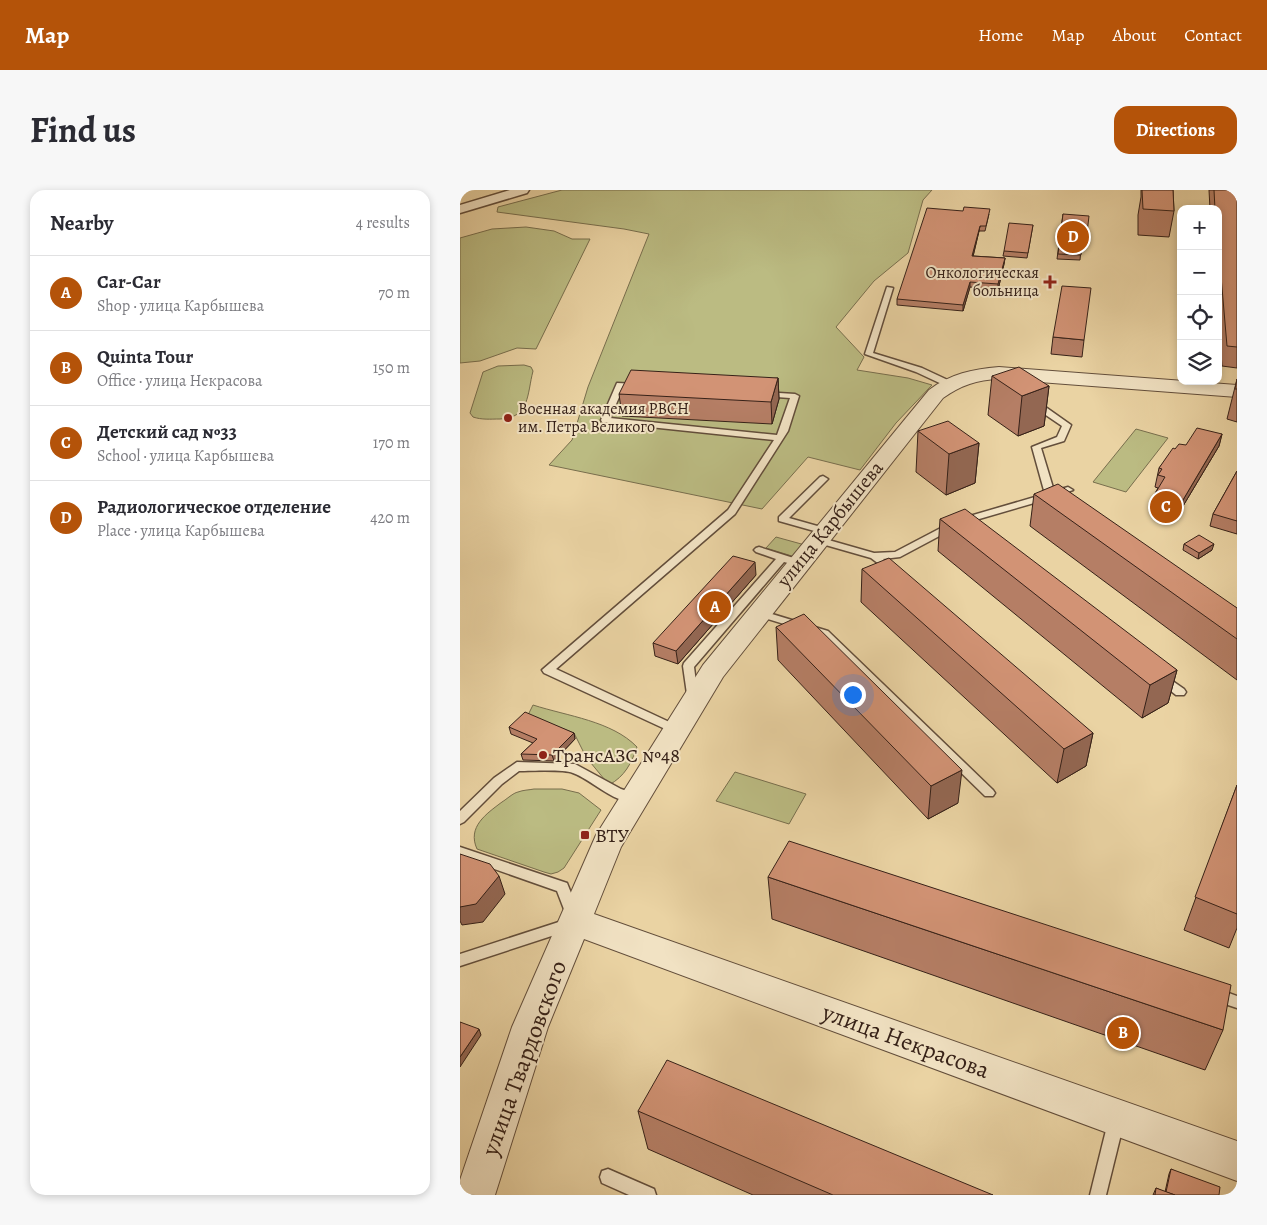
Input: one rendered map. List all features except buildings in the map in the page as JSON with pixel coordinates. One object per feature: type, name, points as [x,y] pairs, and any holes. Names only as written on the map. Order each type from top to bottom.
[{"type":"street","points":[[460,209],[523,190]]},
{"type":"street","name":"улица Карбышева","points":[[576,922],[607,844],[713,671],[759,613],[790,561],[821,536],[936,394],[949,384],[962,378],[978,374],[999,373],[1102,376],[1177,383]]},
{"type":"street","name":"улица Карбышева","points":[[1195,385],[1237,391]]},
{"type":"street","name":"улица Некрасова","points":[[576,922],[1237,1160]]},
{"type":"street","name":"улица Твардовского","points":[[475,1195],[530,1027],[576,922]]},
{"type":"lane","points":[[889,288],[869,354],[919,370],[949,384]]},
{"type":"lane","points":[[650,387],[620,385],[605,420],[780,438]]},
{"type":"lane","points":[[676,730],[548,670],[732,512],[784,431],[795,396],[756,394]]},
{"type":"lane","points":[[1033,402],[1067,426],[1061,439],[1036,447],[1050,495],[1065,506]]},
{"type":"lane","points":[[823,479],[782,519],[874,556],[896,575]]},
{"type":"lane","points":[[874,556],[897,555],[963,525],[1068,490]]},
{"type":"lane","points":[[693,703],[688,666],[790,561],[759,550]]},
{"type":"lane","points":[[759,613],[824,633],[989,792]]},
{"type":"lane","points":[[1149,668],[1180,692]]},
{"type":"lane","points":[[460,819],[498,780],[518,766],[575,768],[617,793],[635,798]]},
{"type":"lane","points":[[460,852],[562,887],[576,922],[460,960]]},
{"type":"lane","points":[[1205,991],[1237,1002]]},
{"type":"lane","points":[[1098,1195],[1117,1118]]},
{"type":"lane","points":[[608,1176],[648,1195]]},
{"type":"green space","points":[[562,190],[932,190],[923,200],[908,253],[874,281],[836,327],[864,357],[857,370],[908,378],[932,385],[896,423],[860,470],[808,457],[762,509],[549,465],[572,440],[588,387],[649,234],[497,212],[498,207]]},
{"type":"green space","points":[[526,227],[554,231],[572,239],[590,239],[536,349],[517,348],[480,361],[460,363],[460,238],[492,229]]},
{"type":"green space","points":[[524,365],[531,367],[533,371],[526,403],[522,409],[510,418],[480,419],[473,417],[470,413],[483,372],[498,366]]},
{"type":"green space","points":[[1136,429],[1168,438],[1126,492],[1093,482]]},
{"type":"green space","points":[[776,537],[805,545],[795,557],[766,548]]},
{"type":"green space","points":[[533,705],[588,720],[627,738],[637,747],[627,769],[609,785],[586,757],[574,733],[528,715]]},
{"type":"green space","points":[[735,772],[806,794],[789,824],[716,801]]},
{"type":"green space","points":[[534,789],[562,789],[579,793],[601,810],[564,868],[551,874],[477,849],[475,841],[474,834],[476,828],[484,816],[514,794]]},
{"type":"place","name":"Радиологическое отделение","points":[[1073,237]]},
{"type":"place","name":"Онкологическая больница","points":[[1050,282]]},
{"type":"place","name":"Военная академия РВСН им. Петра Великого","points":[[508,418]]},
{"type":"place","name":"Детский сад №33","points":[[1166,507]]},
{"type":"place","name":"Car-Car","points":[[715,607]]},
{"type":"place","name":"ТрансАЗС №48","points":[[543,755]]},
{"type":"place","name":"ВТУ","points":[[585,835]]},
{"type":"place","name":"Quinta Tour","points":[[1123,1033]]}]
